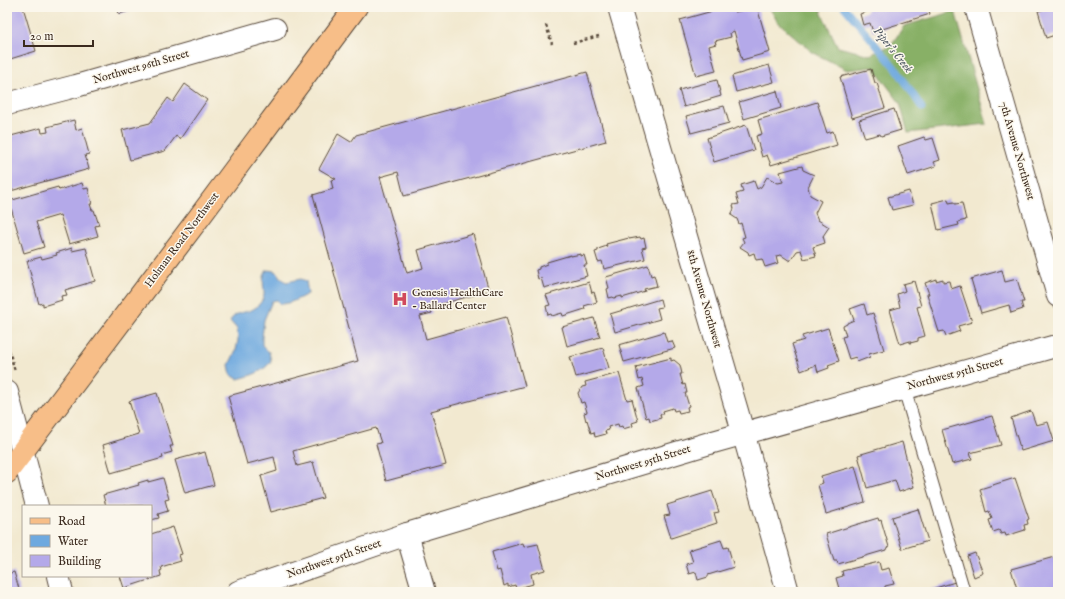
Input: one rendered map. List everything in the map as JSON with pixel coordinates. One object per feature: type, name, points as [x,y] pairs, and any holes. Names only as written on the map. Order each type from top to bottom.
[{"type":"main road","name":"Holman Road Northwest","points":[[7,472],[356,7]]},
{"type":"street","name":"8th Avenue Northwest","points":[[619,7],[788,592]]},
{"type":"street","name":"7th Avenue Northwest","points":[[976,7],[1058,296]]},
{"type":"street","name":"Northwest 96th Street","points":[[7,104],[76,86],[275,29]]},
{"type":"street","name":"Northwest 95th Street","points":[[238,592],[407,534],[743,433],[1056,346]]},
{"type":"street","points":[[12,385],[22,452],[37,505]]},
{"type":"street","points":[[407,534],[424,592]]},
{"type":"street","points":[[58,577],[62,592]]},
{"type":"lane","points":[[904,388],[964,592]]},
{"type":"path","points":[[546,25],[552,44]]},
{"type":"path","points":[[573,44],[599,36]]},
{"type":"path","points":[[7,344],[12,385]]},
{"type":"green space","points":[[769,7],[821,7],[822,14],[838,47],[870,55],[891,45],[904,26],[955,11],[987,124],[908,133],[900,103],[873,67],[847,70],[812,52],[777,21]]},
{"type":"water","points":[[267,270],[276,271],[286,282],[301,279],[306,281],[308,294],[284,304],[280,304],[277,300],[272,301],[264,320],[262,338],[262,345],[269,352],[271,361],[261,371],[238,379],[231,375],[229,365],[236,350],[238,340],[237,329],[230,321],[237,314],[257,307],[261,302],[264,295],[263,280]]},
{"type":"building","points":[[7,7],[23,7],[36,51],[7,60]]},
{"type":"building","points":[[117,7],[143,7],[119,14]]},
{"type":"building","points":[[677,7],[689,7],[678,11]]},
{"type":"building","points":[[727,7],[734,7],[735,12],[757,7],[770,52],[742,60],[734,31],[730,33],[731,37],[715,41],[716,44],[709,46],[716,71],[696,76],[680,20]]},
{"type":"building","points":[[866,7],[928,7],[930,14],[873,32],[870,23],[863,25],[860,14],[868,11]]},
{"type":"building","points":[[1058,7],[1058,34],[1046,38],[1038,11]]},
{"type":"building","points":[[769,65],[774,82],[736,92],[732,76]]},
{"type":"building","points":[[871,69],[885,108],[852,118],[840,77]]},
{"type":"building","name":"Genesis HealthCare - Ballard Center","points":[[587,72],[606,141],[404,196],[398,172],[380,177],[407,273],[423,268],[418,250],[473,234],[489,291],[430,307],[432,313],[420,316],[426,339],[506,317],[525,386],[431,411],[446,465],[386,481],[376,444],[381,443],[376,428],[293,451],[297,466],[313,462],[323,498],[271,512],[261,476],[277,471],[274,457],[247,464],[228,396],[358,361],[313,195],[333,189],[331,180],[336,179],[319,169],[338,134],[351,142],[356,135]]},
{"type":"building","points":[[717,80],[721,96],[684,107],[679,90]]},
{"type":"building","points":[[185,84],[207,100],[180,139],[176,136],[165,151],[130,160],[122,130],[150,123],[168,98],[173,102]]},
{"type":"building","points":[[777,91],[781,108],[744,119],[739,102]]},
{"type":"building","points":[[817,102],[827,133],[833,131],[837,145],[771,165],[767,155],[762,157],[756,136],[762,134],[758,120]]},
{"type":"building","points":[[724,106],[729,123],[691,133],[686,116]]},
{"type":"building","points":[[894,109],[901,130],[881,136],[880,134],[865,138],[859,120]]},
{"type":"building","points":[[74,120],[76,130],[82,128],[89,154],[85,155],[89,169],[7,192],[7,137],[41,128],[42,133],[48,132],[47,127]]},
{"type":"building","points":[[746,125],[754,150],[714,162],[707,138]]},
{"type":"building","points":[[924,137],[926,140],[933,138],[940,160],[934,162],[936,166],[908,175],[898,146]]},
{"type":"building","points":[[802,166],[803,170],[814,175],[808,187],[810,195],[821,201],[815,213],[818,220],[829,227],[823,236],[825,243],[813,247],[816,256],[804,259],[801,250],[797,251],[790,261],[781,255],[776,256],[778,263],[765,267],[762,259],[756,260],[754,253],[749,255],[748,252],[740,247],[744,242],[742,238],[745,237],[741,223],[739,224],[737,219],[731,215],[734,209],[733,205],[739,204],[736,194],[743,192],[741,185],[754,181],[757,189],[761,187],[767,177],[778,183],[783,182],[780,172]]},
{"type":"building","points":[[82,183],[84,189],[88,188],[92,204],[90,204],[92,210],[94,210],[99,225],[95,226],[98,236],[69,244],[60,215],[36,222],[44,247],[24,253],[9,201],[58,187],[59,190]]},
{"type":"building","points":[[909,191],[913,205],[892,210],[888,197]]},
{"type":"building","points":[[948,199],[949,203],[962,203],[966,220],[958,222],[959,225],[938,230],[932,203]]},
{"type":"building","points":[[640,237],[641,239],[644,238],[646,247],[642,248],[645,259],[604,269],[602,261],[598,262],[595,252],[598,251],[598,249],[607,246],[606,244],[629,238]]},
{"type":"building","points":[[72,248],[72,251],[86,248],[95,281],[65,290],[67,295],[61,296],[62,300],[43,306],[43,303],[39,304],[27,261],[57,255],[56,253]]},
{"type":"building","points":[[581,254],[581,256],[584,255],[587,265],[584,265],[587,276],[544,288],[541,278],[538,279],[536,270],[539,269],[539,267],[547,264],[547,262],[571,255]]},
{"type":"building","points":[[648,265],[651,276],[654,275],[657,286],[644,289],[645,291],[622,298],[622,296],[609,298],[607,289],[609,288],[606,277]]},
{"type":"building","points":[[1002,270],[1005,282],[1017,279],[1024,302],[1021,302],[1023,309],[1011,313],[1009,305],[981,313],[971,279]]},
{"type":"building","points":[[936,279],[936,281],[943,279],[943,282],[949,281],[951,289],[960,286],[972,322],[958,326],[960,331],[946,336],[944,331],[939,332],[925,283]]},
{"type":"building","points":[[914,281],[921,306],[917,307],[925,336],[918,338],[918,341],[910,343],[910,341],[900,344],[890,310],[900,307],[897,294],[905,291],[903,284]]},
{"type":"building","points":[[589,282],[592,293],[594,292],[597,302],[584,306],[585,309],[563,316],[562,313],[552,316],[551,314],[548,315],[546,306],[550,305],[546,295]]},
{"type":"building","points":[[660,299],[662,307],[657,308],[660,319],[615,332],[610,314]]},
{"type":"building","points":[[864,304],[867,315],[873,313],[884,350],[869,354],[870,357],[857,362],[856,357],[849,359],[842,337],[846,336],[843,326],[854,320],[850,309]]},
{"type":"building","points":[[594,318],[600,337],[567,346],[562,327]]},
{"type":"building","points":[[828,328],[839,361],[828,365],[829,368],[818,372],[816,365],[801,371],[792,344],[804,340],[802,336]]},
{"type":"building","points":[[664,332],[667,342],[672,341],[675,348],[624,362],[619,345]]},
{"type":"building","points":[[603,348],[609,368],[576,377],[570,357]]},
{"type":"building","points":[[671,358],[671,361],[674,360],[680,365],[682,374],[680,374],[683,385],[685,384],[687,393],[685,393],[689,406],[687,407],[688,411],[679,413],[678,410],[674,411],[673,408],[663,411],[664,414],[660,414],[661,418],[650,421],[649,417],[646,418],[638,388],[644,386],[642,379],[639,380],[636,367]]},
{"type":"building","points":[[619,373],[627,400],[632,399],[638,421],[632,423],[633,426],[623,429],[622,426],[619,427],[618,424],[608,427],[609,430],[605,431],[606,434],[595,437],[594,432],[591,433],[587,420],[586,421],[584,413],[587,412],[584,402],[581,403],[578,393],[582,387],[586,386],[585,382]]},
{"type":"building","points":[[157,393],[173,446],[170,446],[172,452],[162,455],[163,458],[111,473],[103,445],[139,434],[129,401]]},
{"type":"building","points":[[1031,411],[1036,425],[1048,422],[1054,441],[1021,451],[1011,418]]},
{"type":"building","points":[[992,416],[1001,445],[970,453],[972,459],[952,464],[942,430]]},
{"type":"building","points":[[902,442],[914,487],[899,492],[895,480],[867,488],[858,455]]},
{"type":"building","points":[[205,452],[214,485],[185,493],[175,460]]},
{"type":"building","points":[[855,466],[865,502],[826,514],[818,485],[823,483],[821,476]]},
{"type":"building","points":[[163,478],[169,499],[165,500],[168,511],[158,514],[159,518],[152,520],[152,505],[106,505],[103,495],[139,485],[138,483],[148,480],[148,482]]},
{"type":"building","points":[[1015,478],[1029,519],[1027,520],[1028,524],[1024,525],[1025,530],[1006,536],[1005,533],[1001,534],[999,530],[993,532],[989,520],[992,519],[989,511],[986,512],[980,489]]},
{"type":"building","points":[[712,491],[719,512],[714,513],[717,523],[671,538],[664,516],[670,515],[667,505]]},
{"type":"building","points":[[918,509],[928,541],[902,549],[892,517]]},
{"type":"building","points":[[878,518],[879,521],[881,520],[889,547],[886,550],[838,564],[837,561],[834,561],[826,534]]},
{"type":"building","points":[[173,527],[182,554],[179,555],[181,561],[161,567],[161,576],[124,588],[120,577],[152,577],[152,534]]},
{"type":"building","points":[[721,540],[724,548],[728,547],[734,567],[708,575],[708,577],[698,580],[696,572],[689,574],[686,564],[693,562],[689,550]]},
{"type":"building","points":[[523,543],[524,547],[538,544],[545,570],[531,574],[533,584],[516,589],[515,585],[508,587],[508,584],[504,586],[500,570],[497,571],[492,552]]},
{"type":"building","points":[[975,553],[983,573],[974,577],[967,556]]},
{"type":"building","points":[[1058,556],[1058,592],[1033,592],[1032,589],[1018,592],[1011,569]]},
{"type":"building","points":[[879,562],[881,570],[889,568],[894,584],[885,586],[885,589],[873,592],[840,592],[836,578],[843,576],[842,571]]},
{"type":"building","points":[[14,572],[20,592],[7,592],[7,574]]},
{"type":"building","points":[[955,582],[958,592],[930,592],[929,590]]},
{"type":"waterway","name":"Piper's Creek","points":[[844,7],[897,70],[922,108]]},
{"type":"place","name":"Genesis HealthCare - Ballard Center","points":[[400,299]]}]
